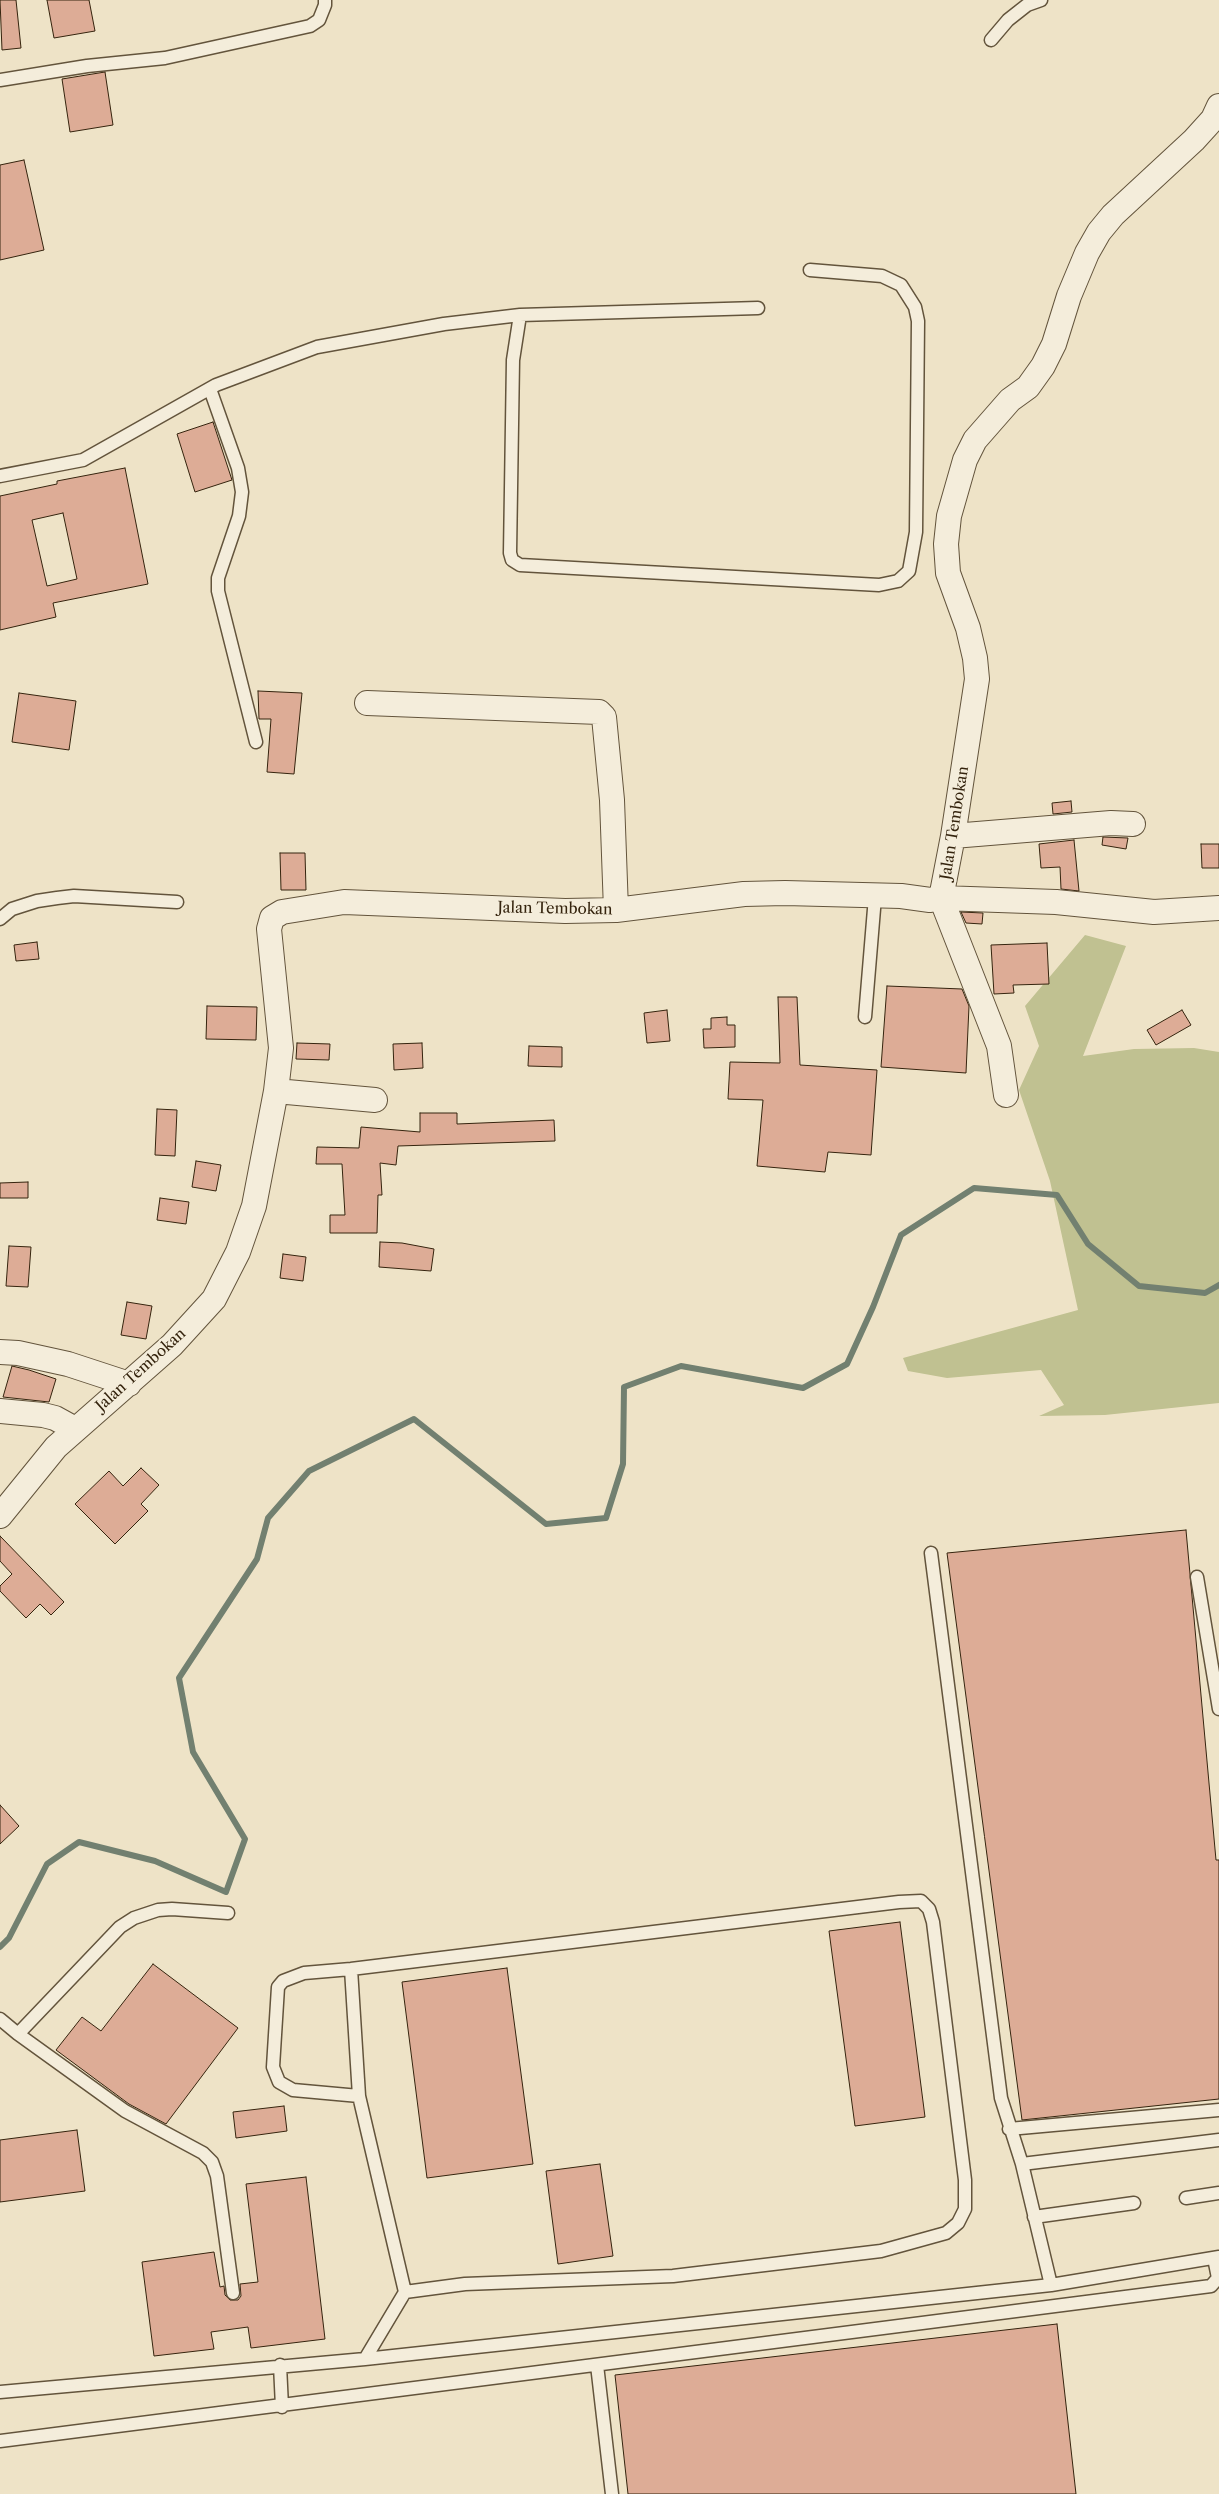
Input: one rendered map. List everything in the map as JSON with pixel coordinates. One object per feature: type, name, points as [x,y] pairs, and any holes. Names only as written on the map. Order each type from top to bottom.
[{"type":"street","name":"Jalan Tembokan","points":[[0,1516],[56,1447],[65,1424],[129,1384],[172,1345],[214,1298],[238,1252],[254,1206],[276,1091],[281,1048],[269,928],[272,918],[282,912],[344,902],[565,911],[616,910],[744,894],[901,896],[930,900],[941,898],[953,836],[977,679],[975,658],[968,628],[948,573],[946,544],[949,516],[959,479],[975,440],[1010,400],[1028,387],[1044,366],[1054,344],[1087,252],[1099,232],[1113,215],[1194,140],[1213,119],[1219,106]]},
{"type":"street","points":[[367,703],[599,712],[604,718],[612,800],[616,910]]},
{"type":"street","points":[[953,836],[1111,823],[1133,824]]},
{"type":"street","points":[[1006,1094],[999,1046],[941,898],[1056,902],[1154,912],[1219,908]]},
{"type":"street","points":[[276,1091],[375,1100]]},
{"type":"street","points":[[0,1352],[18,1353],[68,1364],[129,1384]]},
{"type":"street","points":[[0,1410],[65,1424]]},
{"type":"lane","points":[[0,80],[87,66],[165,58],[310,26],[319,20],[325,5],[324,0]]},
{"type":"lane","points":[[991,40],[1008,20],[1027,5],[1041,0]]},
{"type":"lane","points":[[520,315],[513,360],[510,553],[512,560],[520,565],[879,585],[898,582],[909,571],[916,532],[918,321],[915,307],[901,285],[882,276],[810,270]]},
{"type":"lane","points":[[0,476],[83,460],[210,389],[317,347],[444,324],[520,315],[758,308]]},
{"type":"lane","points":[[210,389],[238,468],[242,492],[239,516],[218,578],[218,592],[256,742]]},
{"type":"lane","points":[[0,919],[12,910],[37,901],[74,896],[177,902]]},
{"type":"lane","points":[[865,1017],[875,897]]},
{"type":"lane","points":[[931,1553],[1000,2088],[1010,2129],[1022,2164],[1051,2285]]},
{"type":"lane","points":[[1197,1576],[1219,1709]]},
{"type":"lane","points":[[359,2096],[293,2090],[279,2082],[273,2067],[278,1987],[283,1981],[304,1973],[351,1969],[899,1902],[921,1901],[929,1908],[933,1922],[965,2180],[965,2208],[958,2223],[946,2233],[881,2251],[673,2276],[465,2284],[405,2292]]},
{"type":"lane","points":[[18,2034],[120,1927],[134,1918],[158,1910],[172,1909],[228,1912]]},
{"type":"lane","points":[[351,1969],[359,2096],[405,2292],[365,2359]]},
{"type":"lane","points":[[0,2019],[125,2111],[203,2153],[212,2162],[217,2176],[233,2293]]},
{"type":"lane","points":[[1010,2129],[1219,2110]]},
{"type":"lane","points":[[1022,2164],[1219,2140]]},
{"type":"lane","points":[[1186,2198],[1219,2193]]},
{"type":"lane","points":[[1034,2216],[1134,2203]]},
{"type":"lane","points":[[0,2392],[280,2365],[365,2359],[1051,2285],[1217,2258],[1218,2278],[1212,2286],[0,2442]]},
{"type":"lane","points":[[280,2365],[282,2407]]},
{"type":"lane","points":[[597,2365],[612,2494]]},
{"type":"green space","points":[[1085,935],[1126,946],[1083,1056],[1134,1049],[1194,1048],[1219,1052],[1219,1403],[1105,1415],[1039,1416],[1064,1405],[1041,1370],[947,1378],[908,1371],[903,1358],[1078,1310],[1050,1181],[1019,1090],[1039,1046],[1025,1006]]},
{"type":"building","points":[[0,0],[16,0],[21,48],[2,50]]},
{"type":"building","points":[[47,0],[89,0],[95,31],[54,38]]},
{"type":"building","points":[[105,72],[113,125],[70,132],[62,79]]},
{"type":"building","points":[[24,160],[44,250],[0,260],[0,165]]},
{"type":"building","points":[[213,422],[232,480],[195,492],[177,434]]},
{"type":"building","points":[[125,468],[148,584],[53,603],[56,617],[0,630],[0,496],[57,484],[57,481]],"holes":[[[63,513],[77,579],[47,586],[32,520]]]},
{"type":"building","points":[[258,691],[302,693],[294,774],[267,772],[271,719],[259,719]]},
{"type":"building","points":[[19,693],[76,701],[69,750],[12,742]]},
{"type":"building","points":[[1071,801],[1072,812],[1053,814],[1052,803]]},
{"type":"building","points":[[1103,837],[1128,838],[1126,849],[1102,845]]},
{"type":"building","points":[[1074,840],[1079,891],[1061,889],[1060,867],[1041,868],[1039,844]]},
{"type":"building","points":[[1201,844],[1219,844],[1219,868],[1202,868]]},
{"type":"building","points":[[280,853],[305,853],[306,890],[281,890]]},
{"type":"building","points":[[961,912],[983,913],[982,924],[966,923]]},
{"type":"building","points":[[37,942],[39,959],[16,961],[14,945]]},
{"type":"building","points":[[1047,943],[1049,984],[1013,985],[1014,993],[994,994],[991,945]]},
{"type":"building","points":[[887,986],[962,989],[969,1006],[966,1073],[881,1067]]},
{"type":"building","points":[[778,997],[797,997],[800,1065],[877,1070],[871,1155],[828,1152],[825,1172],[757,1166],[763,1100],[728,1099],[730,1062],[780,1063]]},
{"type":"building","points":[[207,1006],[257,1007],[256,1040],[206,1039]]},
{"type":"building","points":[[667,1010],[670,1041],[647,1043],[644,1013]]},
{"type":"building","points":[[1182,1010],[1191,1025],[1156,1045],[1147,1030]]},
{"type":"building","points":[[727,1017],[727,1025],[735,1025],[735,1047],[704,1048],[703,1029],[711,1029],[711,1018]]},
{"type":"building","points":[[297,1043],[330,1044],[329,1060],[296,1059]]},
{"type":"building","points":[[422,1043],[423,1068],[394,1070],[393,1044]]},
{"type":"building","points":[[529,1046],[562,1047],[562,1067],[528,1066]]},
{"type":"building","points":[[157,1109],[177,1110],[175,1156],[155,1155]]},
{"type":"building","points":[[420,1113],[457,1113],[457,1124],[554,1120],[555,1141],[398,1146],[396,1165],[380,1163],[382,1195],[378,1195],[377,1233],[330,1233],[330,1215],[345,1215],[342,1164],[316,1164],[317,1147],[359,1148],[361,1127],[420,1132]]},
{"type":"building","points":[[196,1161],[221,1165],[216,1191],[192,1187]]},
{"type":"building","points":[[28,1182],[28,1198],[0,1198],[0,1183]]},
{"type":"building","points":[[160,1198],[189,1202],[186,1224],[157,1220]]},
{"type":"building","points":[[380,1242],[402,1243],[434,1249],[431,1271],[379,1267]]},
{"type":"building","points":[[9,1246],[31,1247],[28,1287],[6,1286]]},
{"type":"building","points":[[283,1254],[306,1257],[303,1281],[280,1278]]},
{"type":"building","points":[[127,1302],[152,1306],[146,1339],[121,1335]]},
{"type":"building","points":[[12,1366],[56,1379],[49,1402],[3,1397]]},
{"type":"building","points":[[141,1468],[159,1485],[141,1504],[148,1511],[115,1544],[75,1504],[109,1471],[123,1486]]},
{"type":"building","points":[[1186,1530],[1216,1860],[1219,1860],[1219,2099],[1022,2120],[947,1553]]},
{"type":"building","points":[[0,1536],[64,1602],[51,1615],[40,1604],[26,1618],[0,1591],[0,1586],[12,1574],[0,1561]]},
{"type":"building","points":[[0,1805],[19,1826],[0,1844]]},
{"type":"building","points":[[900,1922],[925,2117],[855,2126],[829,1931]]},
{"type":"building","points":[[153,1964],[238,2028],[166,2124],[129,2104],[56,2050],[82,2017],[101,2031]]},
{"type":"building","points":[[507,1968],[533,2164],[427,2178],[402,1982]]},
{"type":"building","points":[[284,2106],[287,2131],[236,2138],[233,2112]]},
{"type":"building","points":[[77,2130],[85,2191],[0,2202],[0,2140]]},
{"type":"building","points":[[600,2164],[613,2256],[558,2264],[546,2171]]},
{"type":"building","points":[[306,2177],[325,2339],[251,2348],[248,2327],[211,2332],[214,2349],[154,2356],[142,2262],[214,2252],[220,2287],[224,2286],[225,2295],[230,2300],[238,2300],[241,2296],[240,2284],[258,2282],[246,2184]]},
{"type":"building","points":[[1057,2324],[1076,2494],[628,2494],[615,2375]]},
{"type":"waterway","points":[[0,1947],[9,1938],[47,1864],[79,1842],[155,1861],[226,1892],[245,1839],[193,1752],[179,1678],[257,1559],[268,1518],[309,1471],[414,1419],[546,1524],[606,1518],[623,1464],[624,1387],[681,1366],[803,1388],[847,1364],[873,1307],[901,1235],[974,1188],[1057,1195],[1088,1244],[1139,1286],[1205,1293],[1219,1285]]}]
